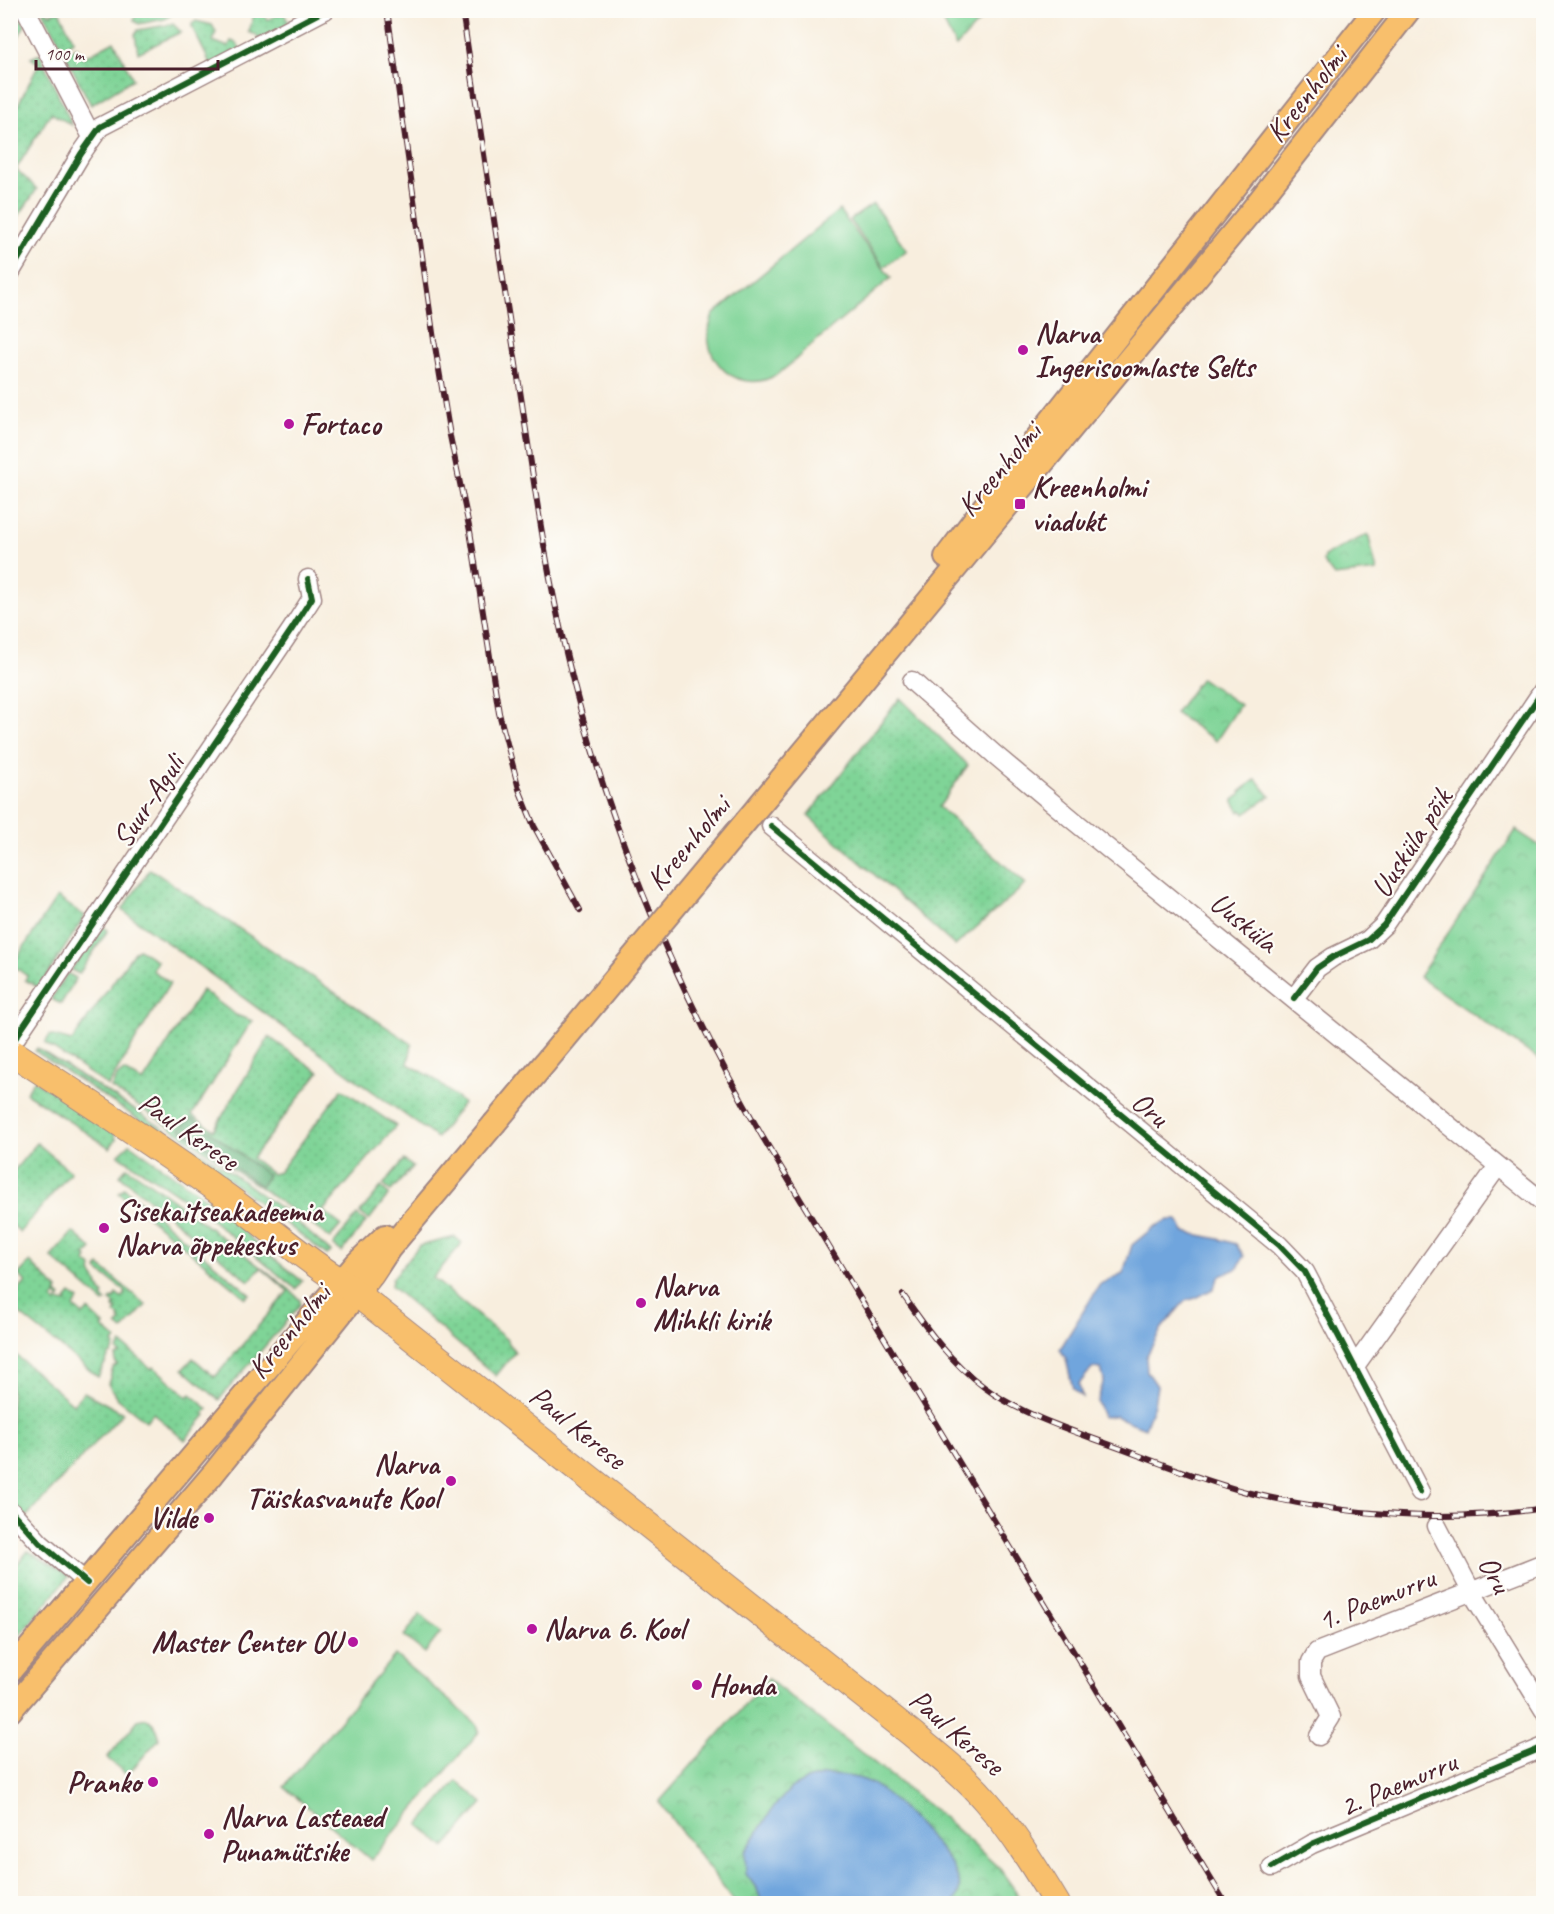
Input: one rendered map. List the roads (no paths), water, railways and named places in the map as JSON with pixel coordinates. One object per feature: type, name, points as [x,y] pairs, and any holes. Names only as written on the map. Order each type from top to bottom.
[{"type":"highway","name":"Paul Kerese","points":[[10,1052],[131,1130],[221,1192],[316,1265],[350,1288],[950,1765],[985,1799],[1017,1838],[1058,1904]]},
{"type":"main road","name":"Kreenholmi","points":[[811,732],[1015,466],[1375,10]]},
{"type":"main road","name":"Kreenholmi","points":[[10,1671],[350,1288],[389,1250],[490,1120],[811,732],[1252,210],[1409,10]]},
{"type":"main road","points":[[1230,193],[1252,210]]},
{"type":"main road","name":"Kreenholmi","points":[[10,1711],[213,1474],[350,1288]]},
{"type":"street","points":[[26,10],[92,137]]},
{"type":"street","points":[[10,273],[92,137],[105,123],[325,10]]},
{"type":"street","name":"Suur-Aguli","points":[[10,1046],[312,598],[308,579]]},
{"type":"street","name":"Uusküla","points":[[912,681],[1055,806],[1544,1203]]},
{"type":"street","name":"Uusküla põik","points":[[1294,998],[1317,968],[1333,957],[1368,940],[1384,925],[1544,689]]},
{"type":"street","name":"Oru","points":[[771,826],[1279,1245],[1305,1272],[1420,1492]]},
{"type":"street","points":[[1355,1366],[1498,1166]]},
{"type":"street","points":[[10,1513],[12,1512],[40,1543],[87,1583]]},
{"type":"street","name":"Oru","points":[[1437,1526],[1471,1591],[1544,1710]]},
{"type":"street","name":"1. Paemurru","points":[[1319,1736],[1331,1717],[1311,1676],[1311,1662],[1317,1652],[1544,1563]]},
{"type":"street","name":"2. Paemurru","points":[[1272,1867],[1312,1844],[1544,1747]]},
{"type":"water","points":[[1168,1220],[1178,1220],[1184,1232],[1236,1244],[1244,1256],[1238,1268],[1220,1276],[1213,1289],[1185,1301],[1162,1328],[1146,1357],[1147,1371],[1157,1386],[1154,1404],[1145,1428],[1115,1416],[1103,1417],[1097,1402],[1104,1380],[1101,1369],[1092,1368],[1079,1384],[1082,1397],[1073,1389],[1066,1359],[1060,1349],[1100,1284],[1123,1273],[1132,1245],[1154,1227]]},
{"type":"water","points":[[824,1775],[862,1779],[874,1785],[909,1815],[947,1858],[955,1871],[960,1888],[953,1903],[762,1903],[757,1889],[746,1874],[745,1852],[773,1808],[792,1787]]},
{"type":"railway","points":[[387,10],[434,340],[450,436],[470,531],[499,713],[519,789],[534,826],[580,910]]},
{"type":"railway","points":[[462,10],[535,487],[559,623],[583,720],[602,782],[647,904],[701,1022],[762,1136],[1226,1904]]},
{"type":"railway","points":[[903,1295],[960,1367],[999,1397],[1048,1422],[1216,1483],[1286,1501],[1396,1515],[1470,1515],[1544,1508]]},
{"type":"place","name":"Narva Ingerisoomlaste Selts","points":[[1023,350]]},
{"type":"place","name":"Fortaco","points":[[289,424]]},
{"type":"place","name":"Kreenholmi viadukt","points":[[1020,504]]},
{"type":"place","name":"Sisekaitseakadeemia Narva õppekeskus","points":[[104,1228]]},
{"type":"place","name":"Narva Mihkli kirik","points":[[641,1303]]},
{"type":"place","name":"Narva Täiskasvanute Kool","points":[[451,1481]]},
{"type":"place","name":"Vilde","points":[[209,1518]]},
{"type":"place","name":"Narva 6. Kool","points":[[532,1629]]},
{"type":"place","name":"Master Center OU","points":[[353,1642]]},
{"type":"place","name":"Honda","points":[[697,1685]]},
{"type":"place","name":"Pranko","points":[[153,1782]]},
{"type":"place","name":"Narva Lasteaed Punamütsike","points":[[209,1834]]}]
